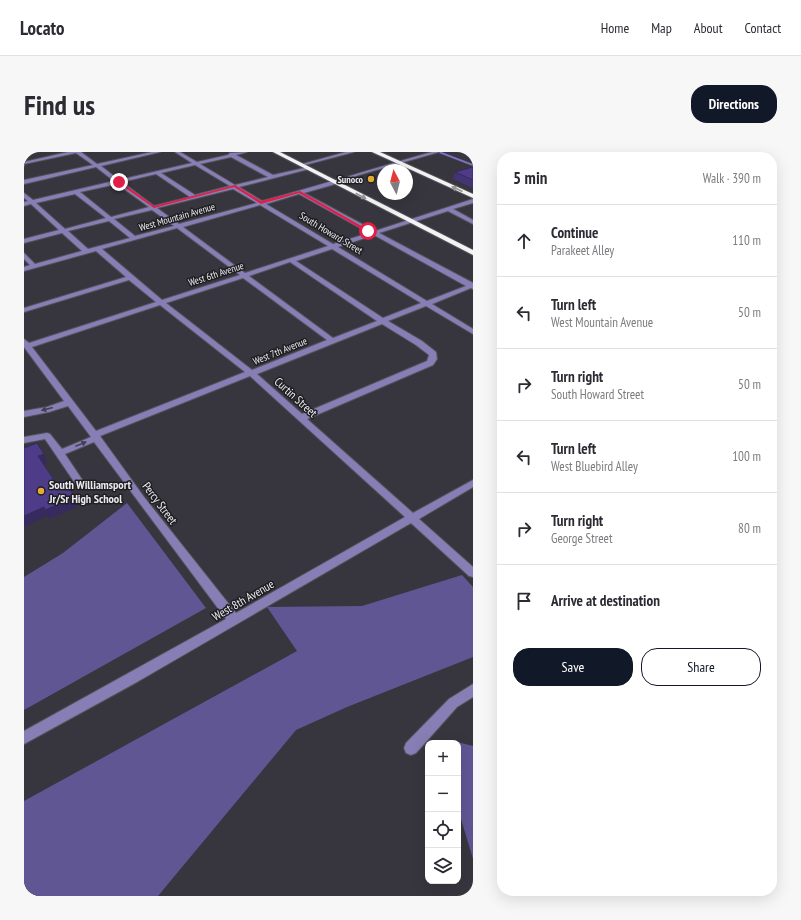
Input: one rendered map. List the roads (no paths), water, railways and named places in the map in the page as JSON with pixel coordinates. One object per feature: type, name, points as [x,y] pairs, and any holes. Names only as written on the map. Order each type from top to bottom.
[{"type":"highway","points":[[276,152],[473,253]]},
{"type":"highway","points":[[375,152],[473,196]]},
{"type":"street","points":[[24,163],[74,152]]},
{"type":"street","points":[[78,152],[333,341]]},
{"type":"street","points":[[24,182],[158,152]]},
{"type":"street","name":"South Howard Street","points":[[177,152],[473,332]]},
{"type":"street","points":[[24,204],[196,164],[229,154],[245,152]]},
{"type":"street","points":[[326,152],[335,156]]},
{"type":"street","points":[[24,241],[272,177],[335,156],[352,152]]},
{"type":"street","name":"West Mountain Avenue","points":[[24,269],[435,153]]},
{"type":"street","points":[[229,154],[272,177]]},
{"type":"street","points":[[35,156],[39,160]]},
{"type":"street","points":[[157,173],[194,197]]},
{"type":"street","points":[[76,192],[134,238]]},
{"type":"street","points":[[300,192],[374,234],[472,286]]},
{"type":"street","points":[[24,195],[86,251]]},
{"type":"street","name":"West 6th Avenue","points":[[26,344],[334,247],[473,201]]},
{"type":"street","points":[[448,210],[473,222]]},
{"type":"street","name":"Curtin Street","points":[[96,248],[130,278],[251,373],[473,573]]},
{"type":"street","points":[[24,255],[34,266]]},
{"type":"street","points":[[291,260],[433,354],[433,359],[430,363],[301,418]]},
{"type":"street","points":[[24,310],[130,278]]},
{"type":"street","name":"West 7th Avenue","points":[[60,453],[251,373],[472,286]]},
{"type":"street","name":"Percy Street","points":[[26,344],[234,620]]},
{"type":"street","points":[[24,414],[49,409],[70,402]]},
{"type":"street","points":[[24,440],[47,436],[80,484]]},
{"type":"street","name":"West 8th Avenue","points":[[24,738],[473,483]]},
{"type":"street","points":[[411,748],[453,703],[473,690]]},
{"type":"waterway","points":[[439,152],[473,165]]},
{"type":"place","name":"Sunoco","points":[[371,179]]},
{"type":"place","name":"South Williamsport Jr/Sr High School","points":[[41,491]]}]
